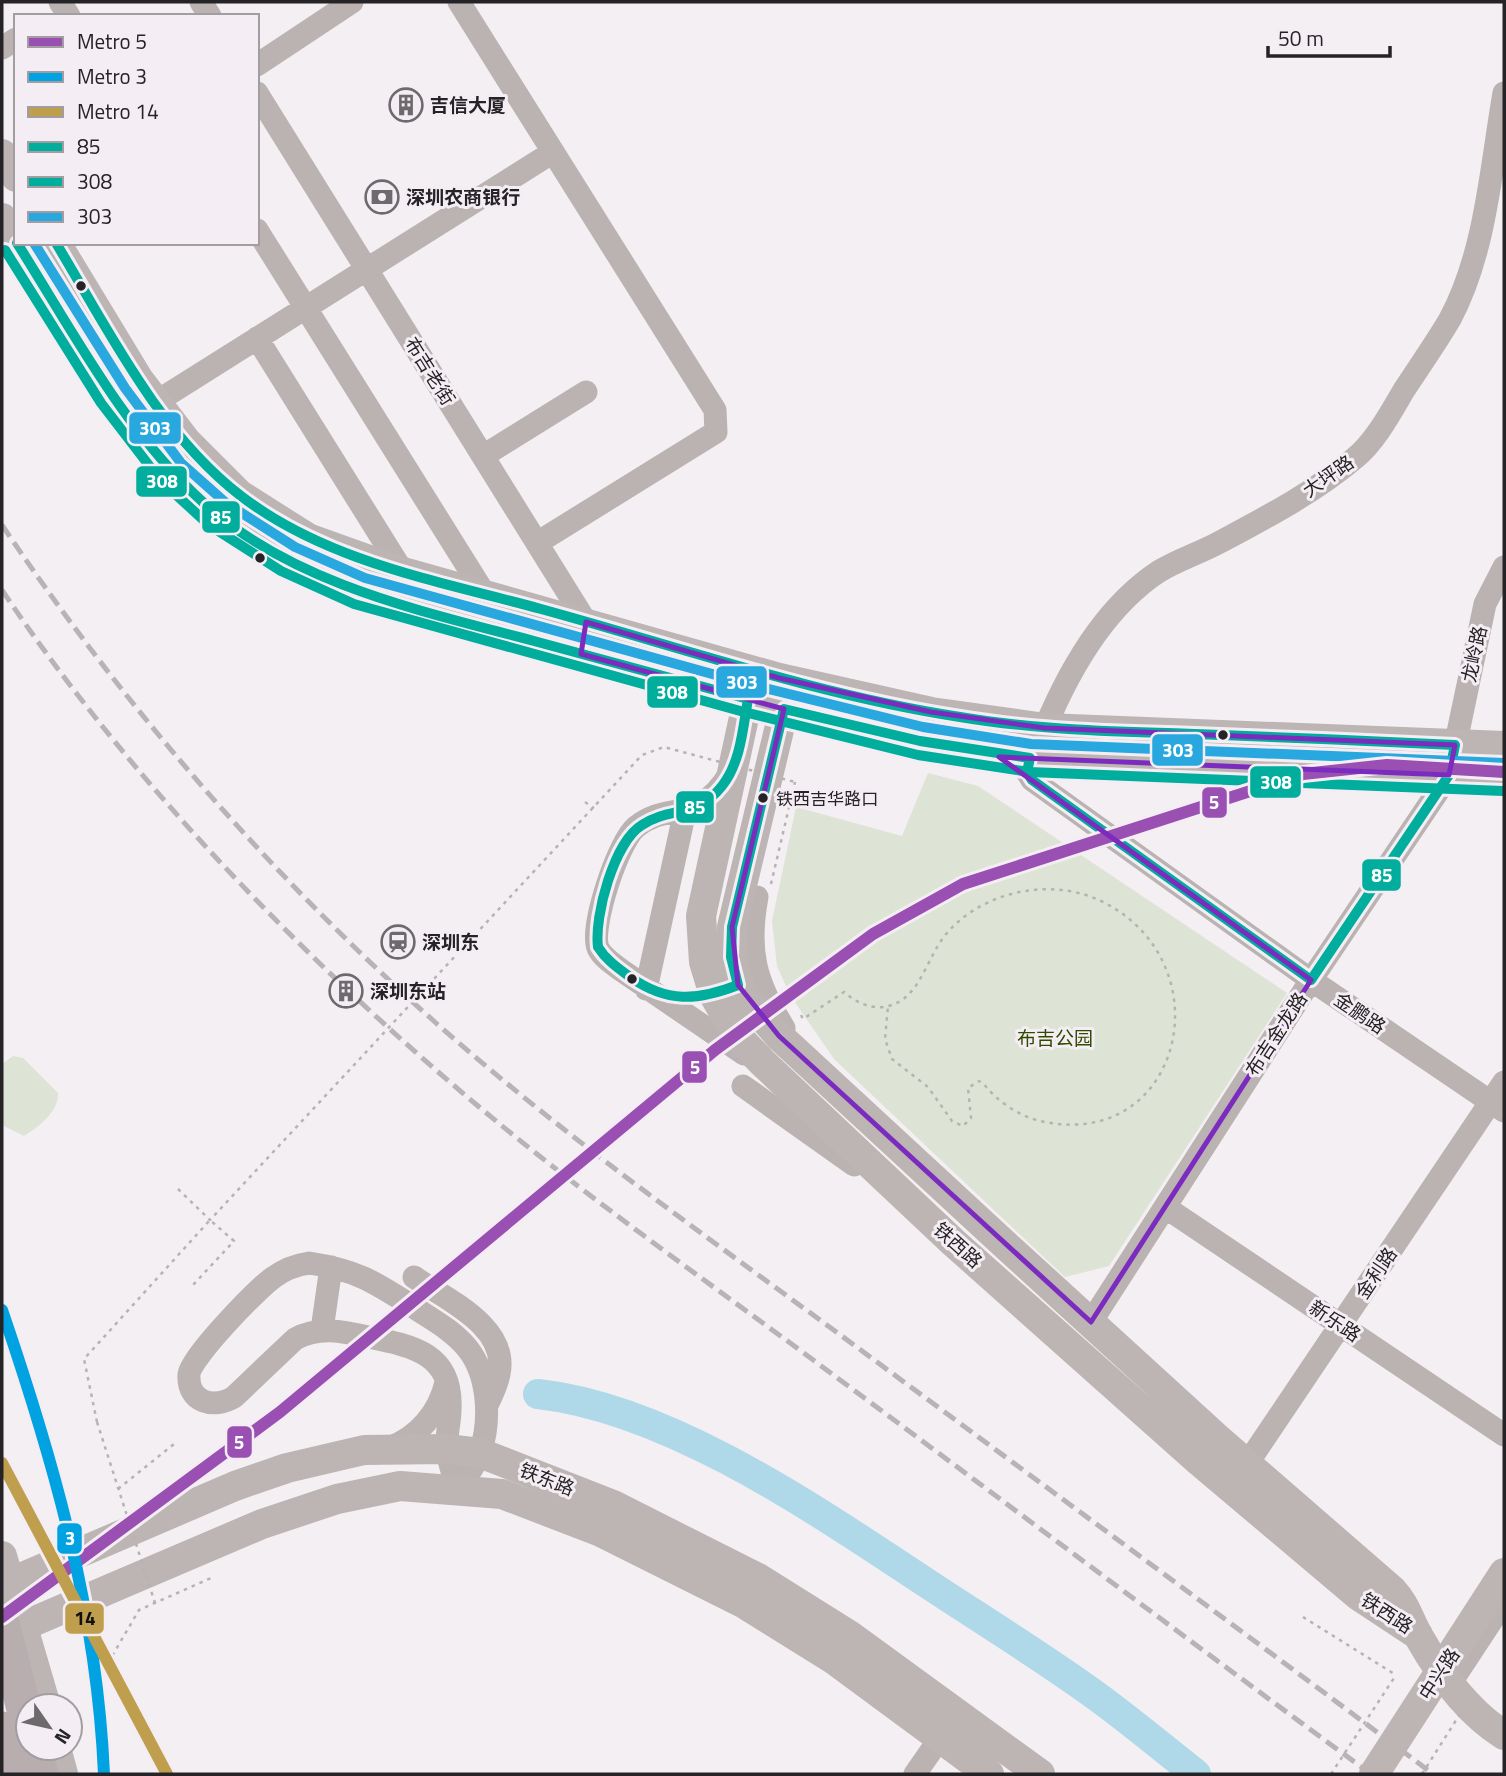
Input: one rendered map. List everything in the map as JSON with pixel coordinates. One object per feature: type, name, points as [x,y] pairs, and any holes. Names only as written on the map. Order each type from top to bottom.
[{"type":"highway","points":[[9,1624],[22,1692]]},
{"type":"highway","points":[[2,1729],[11,1774]]},
{"type":"main road","points":[[2,154],[14,174]]},
{"type":"main road","points":[[2,218],[14,237]]},
{"type":"main road","points":[[19,245],[113,396],[172,472],[217,514],[288,559],[360,591],[784,709],[920,741],[1030,758],[1504,777]]},
{"type":"main road","points":[[57,245],[156,402],[186,440],[240,495],[308,538],[403,572],[792,681],[931,712],[1045,729],[1504,746]]},
{"type":"main road","name":"铁西路","points":[[748,699],[701,916],[704,961],[726,990],[764,1021],[1091,1322],[1208,1450],[1359,1596],[1418,1634]]},
{"type":"main road","name":"铁西路","points":[[784,709],[732,927],[726,990],[738,1037],[953,1242],[1208,1450],[1247,1464],[1392,1590],[1410,1614],[1418,1634]]},
{"type":"main road","name":"铁东路","points":[[4,1575],[235,1486],[337,1455],[389,1448],[447,1449],[480,1453],[613,1505],[758,1578],[849,1634],[1040,1774]]},
{"type":"main road","name":"铁东路","points":[[9,1624],[230,1537],[313,1506],[358,1493],[400,1486],[502,1494],[601,1532],[696,1578],[833,1659],[989,1774]]},
{"type":"main road","name":"中兴路","points":[[1374,1774],[1504,1573]]},
{"type":"main road","points":[[4,1575],[9,1624],[40,1692]]},
{"type":"main road","name":"中兴路","points":[[1399,1774],[1504,1611]]},
{"type":"main road","points":[[1418,1634],[1447,1679],[1468,1705],[1504,1735]]},
{"type":"street","points":[[259,64],[352,2]]},
{"type":"street","points":[[459,2],[715,410],[716,432],[537,543]]},
{"type":"street","name":"大坪路","points":[[1045,729],[1062,688],[1081,656],[1124,601],[1159,572],[1220,542],[1330,478],[1358,456],[1393,408],[1450,318],[1464,286],[1478,237],[1504,93]]},
{"type":"street","name":"布吉老街","points":[[259,96],[586,622]]},
{"type":"street","points":[[156,402],[553,152]]},
{"type":"street","points":[[259,233],[486,596]]},
{"type":"street","points":[[257,338],[403,572]]},
{"type":"street","points":[[483,456],[586,392]]},
{"type":"street","name":"龙岭路","points":[[1455,745],[1485,604],[1504,567]]},
{"type":"street","points":[[581,653],[586,622]]},
{"type":"street","name":"布吉金龙路","points":[[1091,1322],[1311,980],[1449,775],[1455,745]]},
{"type":"street","name":"金鹏路","points":[[1030,758],[1027,772],[1032,780],[1311,980],[1498,1107]]},
{"type":"street","points":[[732,771],[708,801],[685,811],[647,820],[626,838],[613,863],[598,927],[600,951],[646,989],[713,1031],[784,1083]]},
{"type":"street","points":[[646,989],[685,811]]},
{"type":"street","points":[[764,895],[752,932],[754,964],[769,1003],[802,1057]]},
{"type":"street","points":[[646,989],[681,1001],[726,990]]},
{"type":"street","name":"金利路","points":[[1247,1464],[1341,1325],[1498,1107],[1504,1082]]},
{"type":"street","points":[[743,1086],[834,1150],[953,1242]]},
{"type":"street","name":"新乐路","points":[[1165,1207],[1504,1435]]},
{"type":"street","points":[[294,1265],[331,1267],[366,1276],[457,1338],[475,1359],[485,1388],[486,1408],[480,1453],[458,1490],[447,1449],[451,1408],[446,1379],[435,1361],[406,1344],[323,1330],[295,1339],[248,1385],[222,1404],[211,1405],[200,1399],[189,1374],[196,1359],[265,1284],[294,1265]]},
{"type":"street","points":[[323,1330],[331,1267]]},
{"type":"street","points":[[414,1277],[476,1319],[494,1340],[500,1372],[486,1408]]},
{"type":"street","points":[[389,1448],[403,1443],[425,1424],[439,1402],[446,1379]]},
{"type":"street","points":[[1447,1679],[1504,1581]]},
{"type":"street","points":[[1447,1679],[1504,1602]]},
{"type":"street","points":[[915,1774],[940,1738]]},
{"type":"path","points":[[157,481],[206,438]]},
{"type":"path","points":[[155,1603],[97,1422],[84,1359],[642,755],[664,747],[795,782],[764,895]]},
{"type":"path","points":[[585,802],[594,808]]},
{"type":"path","points":[[797,1009],[803,1019],[844,992],[855,1002],[871,1007],[888,1006],[903,999],[915,986],[944,937],[964,917],[1001,897],[1043,890],[1069,891],[1094,897],[1137,924],[1166,965],[1174,990],[1177,1017],[1173,1045],[1163,1070],[1146,1093],[1124,1110],[1084,1123],[1043,1122],[1017,1112],[978,1081],[968,1088],[971,1118],[963,1126],[952,1121],[928,1087],[892,1059],[885,1039],[888,1006]]},
{"type":"path","points":[[178,1189],[234,1241],[193,1285]]},
{"type":"path","points":[[118,1489],[174,1444]]},
{"type":"path","points":[[108,1663],[139,1610],[211,1578]]},
{"type":"path","points":[[1303,1617],[1396,1675],[1331,1774]]},
{"type":"path","points":[[1422,1774],[1460,1714]]},
{"type":"highlighted area","points":[[586,622],[779,678],[931,712],[1045,728],[1455,745],[1449,775],[999,757],[1311,980],[1091,1322],[779,1036],[738,985],[732,927],[784,709],[581,654]]},
{"type":"green space","name":"布吉公园","points":[[928,773],[978,786],[1287,993],[1109,1266],[1065,1277],[834,1059],[790,995],[777,966],[772,921],[796,807],[902,836]]},
{"type":"green space","points":[[13,1056],[23,1058],[58,1093],[52,1112],[24,1136],[2,1125],[2,1064]]},
{"type":"waterway","points":[[538,1394],[587,1403],[636,1418],[686,1439],[784,1491],[1067,1675],[1196,1774]]},
{"type":"railway","points":[[2,525],[99,659],[203,788],[316,909],[436,1023],[537,1108],[642,1189],[1433,1774]]},
{"type":"railway","points":[[2,590],[52,661],[162,798],[284,928],[412,1049],[520,1141],[607,1208],[1371,1774]]},
{"type":"metro line","name":"5","points":[[2,1617],[280,1412],[715,1050],[873,934],[963,884],[1303,774],[1387,765],[1504,772]]},
{"type":"metro line","name":"3","points":[[2,1310],[39,1424],[70,1538],[92,1655],[104,1774]]},
{"type":"metro line","name":"14","points":[[2,1463],[167,1774]]},
{"type":"transit line","name":"85","points":[[18,245],[125,414],[176,476],[240,532],[318,575],[404,606],[748,699],[737,755],[722,786],[693,808],[653,819],[642,825],[623,847],[608,881],[599,917],[598,947],[608,960],[630,977],[657,991],[683,997],[709,994],[738,985],[731,957],[732,927],[784,709],[920,741],[1030,758],[1027,772],[1032,780],[1311,980],[1449,775],[1455,745],[1078,730],[1019,725],[907,708],[749,669],[385,567],[347,553],[274,519],[241,496],[211,470],[185,442],[137,379],[57,245]]},
{"type":"transit line","name":"303","points":[[35,245],[125,388],[181,463],[226,503],[295,547],[365,578],[752,685],[923,727],[1031,744],[1504,763]]},
{"type":"transit line","name":"308","points":[[5,250],[101,403],[161,481],[209,525],[281,571],[354,604],[744,712],[918,755],[1029,772],[1503,791]]},
{"type":"place","name":"吉信大厦","points":[[406,105]]},
{"type":"place","name":"深圳农商银行","points":[[382,197]]},
{"type":"place","name":"铁西吉华路口","points":[[763,798]]},
{"type":"place","name":"深圳东","points":[[398,942]]},
{"type":"place","name":"深圳东站","points":[[346,991]]}]
